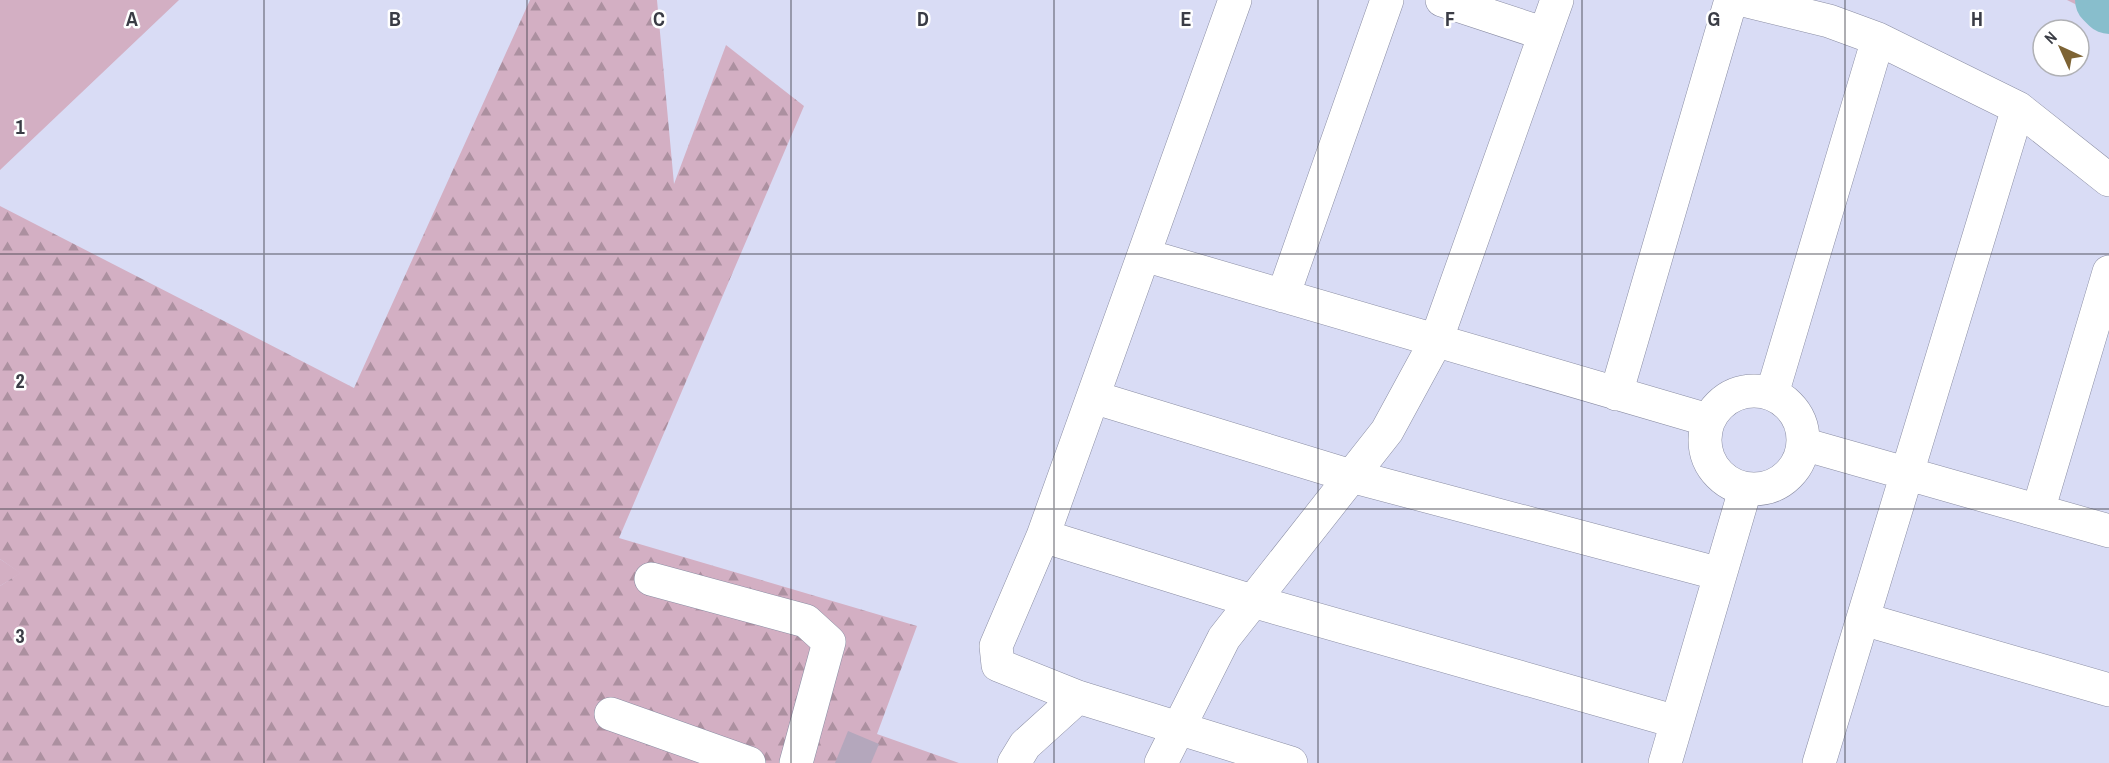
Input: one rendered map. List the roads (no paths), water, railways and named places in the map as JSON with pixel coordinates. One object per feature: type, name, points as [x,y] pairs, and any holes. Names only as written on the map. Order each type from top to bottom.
[{"type":"street","points":[[1235,0],[1042,536],[996,646],[998,665],[1078,697],[1291,763]]},
{"type":"street","points":[[1283,296],[1387,0]]},
{"type":"street","points":[[1442,0],[1545,34]]},
{"type":"street","points":[[1161,763],[1224,638],[1387,431],[1436,341],[1557,0]]},
{"type":"street","points":[[1616,393],[1731,0]]},
{"type":"street","points":[[1743,0],[1829,21],[1878,39],[2018,108],[2109,180]]},
{"type":"street","points":[[1772,394],[1878,39]]},
{"type":"street","points":[[1821,762],[2018,108]]},
{"type":"street","points":[[1144,255],[1708,420]]},
{"type":"street","points":[[2038,511],[2109,272]]},
{"type":"street","points":[[1748,391],[1772,394],[1790,406],[1801,423],[1803,444],[1794,470],[1772,487],[1745,490],[1719,476],[1705,450],[1708,420],[1724,401],[1740,394],[1748,391]]},
{"type":"street","points":[[1093,397],[1351,476],[1720,574]]},
{"type":"street","points":[[1803,444],[2109,531]]},
{"type":"street","points":[[1665,763],[1745,490]]},
{"type":"street","points":[[1042,536],[1252,601],[1677,722]]},
{"type":"street","points":[[651,579],[806,621],[830,642],[796,763]]},
{"type":"street","points":[[1863,619],[2109,690]]},
{"type":"street","points":[[1014,763],[1025,745],[1078,697]]},
{"type":"street","points":[[611,714],[749,763]]},
{"type":"waterway","points":[[2103,0],[2109,6]]}]
